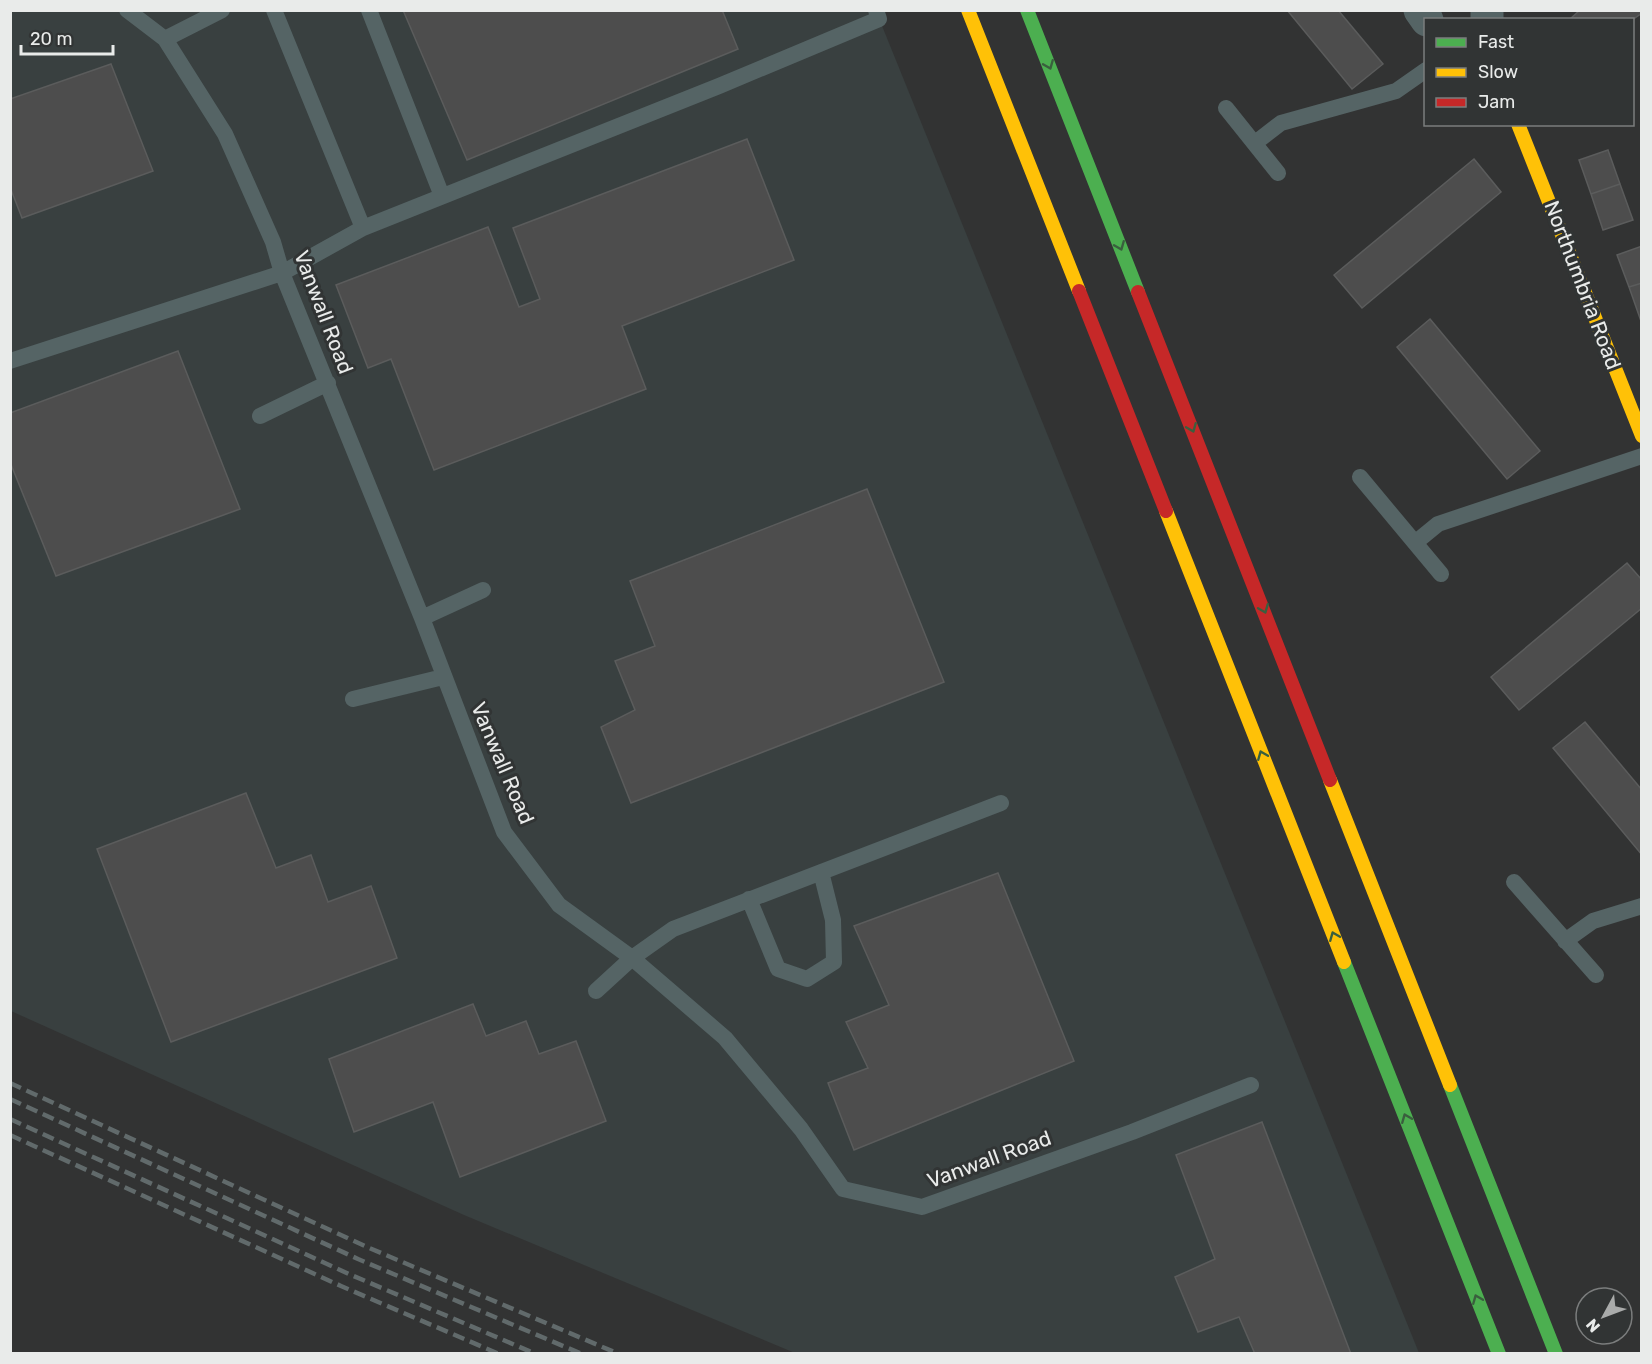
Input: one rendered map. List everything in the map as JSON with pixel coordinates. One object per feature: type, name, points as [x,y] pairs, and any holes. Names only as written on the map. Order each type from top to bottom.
[{"type":"main road","points":[[968,10],[1499,1353]]},
{"type":"main road","points":[[1027,10],[1556,1353]]},
{"type":"main road","name":"Northumbria Road","points":[[1517,128],[1538,171],[1641,436]]},
{"type":"lane","name":"Vanwall Road","points":[[127,10],[165,39],[225,134],[273,242],[282,273],[422,618],[504,832],[559,905],[632,958],[725,1038],[801,1129],[843,1189],[922,1207],[1132,1132],[1251,1085]]},
{"type":"lane","points":[[165,39],[222,10]]},
{"type":"lane","points":[[274,10],[363,228]]},
{"type":"lane","points":[[369,10],[442,196]]},
{"type":"lane","points":[[10,361],[282,273],[363,228],[719,86],[879,19],[876,10]]},
{"type":"lane","points":[[1255,144],[1281,123],[1396,91],[1424,71]]},
{"type":"lane","points":[[1226,108],[1278,173]]},
{"type":"lane","points":[[260,416],[327,383]]},
{"type":"lane","points":[[1416,542],[1438,524],[1641,456]]},
{"type":"lane","points":[[1360,477],[1441,574]]},
{"type":"lane","points":[[422,618],[483,590]]},
{"type":"lane","points":[[353,699],[443,677]]},
{"type":"lane","points":[[596,992],[632,958],[673,928],[1001,803]]},
{"type":"lane","points":[[750,899],[778,969],[807,979],[834,962],[833,920],[821,872]]},
{"type":"lane","points":[[1514,882],[1596,975]]},
{"type":"lane","points":[[1565,941],[1593,921],[1641,906]]},
{"type":"shaded area","points":[[11,11],[876,11],[1419,1353],[795,1353],[464,1215],[11,1011]]},
{"type":"building","points":[[403,10],[722,10],[738,49],[467,160]]},
{"type":"building","points":[[1287,10],[1338,10],[1383,64],[1352,89]]},
{"type":"building","points":[[1580,10],[1642,10],[1642,13],[1634,19],[1571,18]]},
{"type":"building","points":[[111,64],[153,171],[22,218],[10,187],[10,99]]},
{"type":"building","points":[[747,139],[794,260],[622,326],[646,389],[434,470],[391,359],[368,368],[336,285],[488,227],[519,307],[540,299],[513,228]]},
{"type":"building","points":[[1608,150],[1620,184],[1591,194],[1579,160]]},
{"type":"building","points":[[1474,159],[1501,192],[1362,308],[1334,275]]},
{"type":"building","points":[[1620,184],[1633,220],[1603,230],[1591,194]]},
{"type":"building","points":[[1642,246],[1642,283],[1629,287],[1617,255]]},
{"type":"building","points":[[1642,283],[1642,324],[1629,287]]},
{"type":"building","points":[[1430,319],[1540,451],[1507,479],[1397,347]]},
{"type":"building","points":[[178,351],[240,509],[56,576],[10,462],[10,413]]},
{"type":"building","points":[[867,489],[944,682],[631,803],[601,727],[635,710],[615,661],[655,646],[630,581]]},
{"type":"building","points":[[1627,563],[1642,580],[1642,608],[1519,710],[1491,677]]},
{"type":"building","points":[[1585,722],[1642,790],[1642,855],[1553,748]]},
{"type":"building","points":[[246,793],[276,868],[311,855],[328,902],[371,886],[397,958],[171,1042],[97,849]]},
{"type":"building","points":[[998,873],[1074,1061],[854,1150],[828,1083],[868,1068],[846,1022],[889,1005],[854,926]]},
{"type":"building","points":[[473,1004],[486,1036],[526,1021],[539,1054],[576,1041],[606,1121],[460,1177],[433,1102],[354,1132],[329,1059]]},
{"type":"building","points":[[1262,1122],[1351,1354],[1255,1354],[1239,1317],[1198,1332],[1175,1277],[1215,1259],[1176,1155]]},
{"type":"railway","points":[[10,1083],[367,1247],[619,1354]]},
{"type":"railway","points":[[10,1099],[358,1259],[582,1354]]},
{"type":"railway","points":[[10,1119],[349,1274],[536,1354]]},
{"type":"railway","points":[[10,1135],[341,1286],[499,1354]]},
{"type":"traffic: fast","points":[[1027,10],[1138,292]]},
{"type":"traffic: fast","points":[[1344,962],[1499,1354]]},
{"type":"traffic: fast","points":[[1450,1085],[1556,1354]]},
{"type":"traffic: slow","points":[[968,10],[1079,291]]},
{"type":"traffic: slow","points":[[1519,126],[1642,436]]},
{"type":"traffic: slow","points":[[1166,511],[1344,962]]},
{"type":"traffic: slow","points":[[1330,780],[1450,1085]]},
{"type":"traffic: jam","points":[[1079,291],[1166,511]]},
{"type":"traffic: jam","points":[[1138,292],[1330,780]]}]
